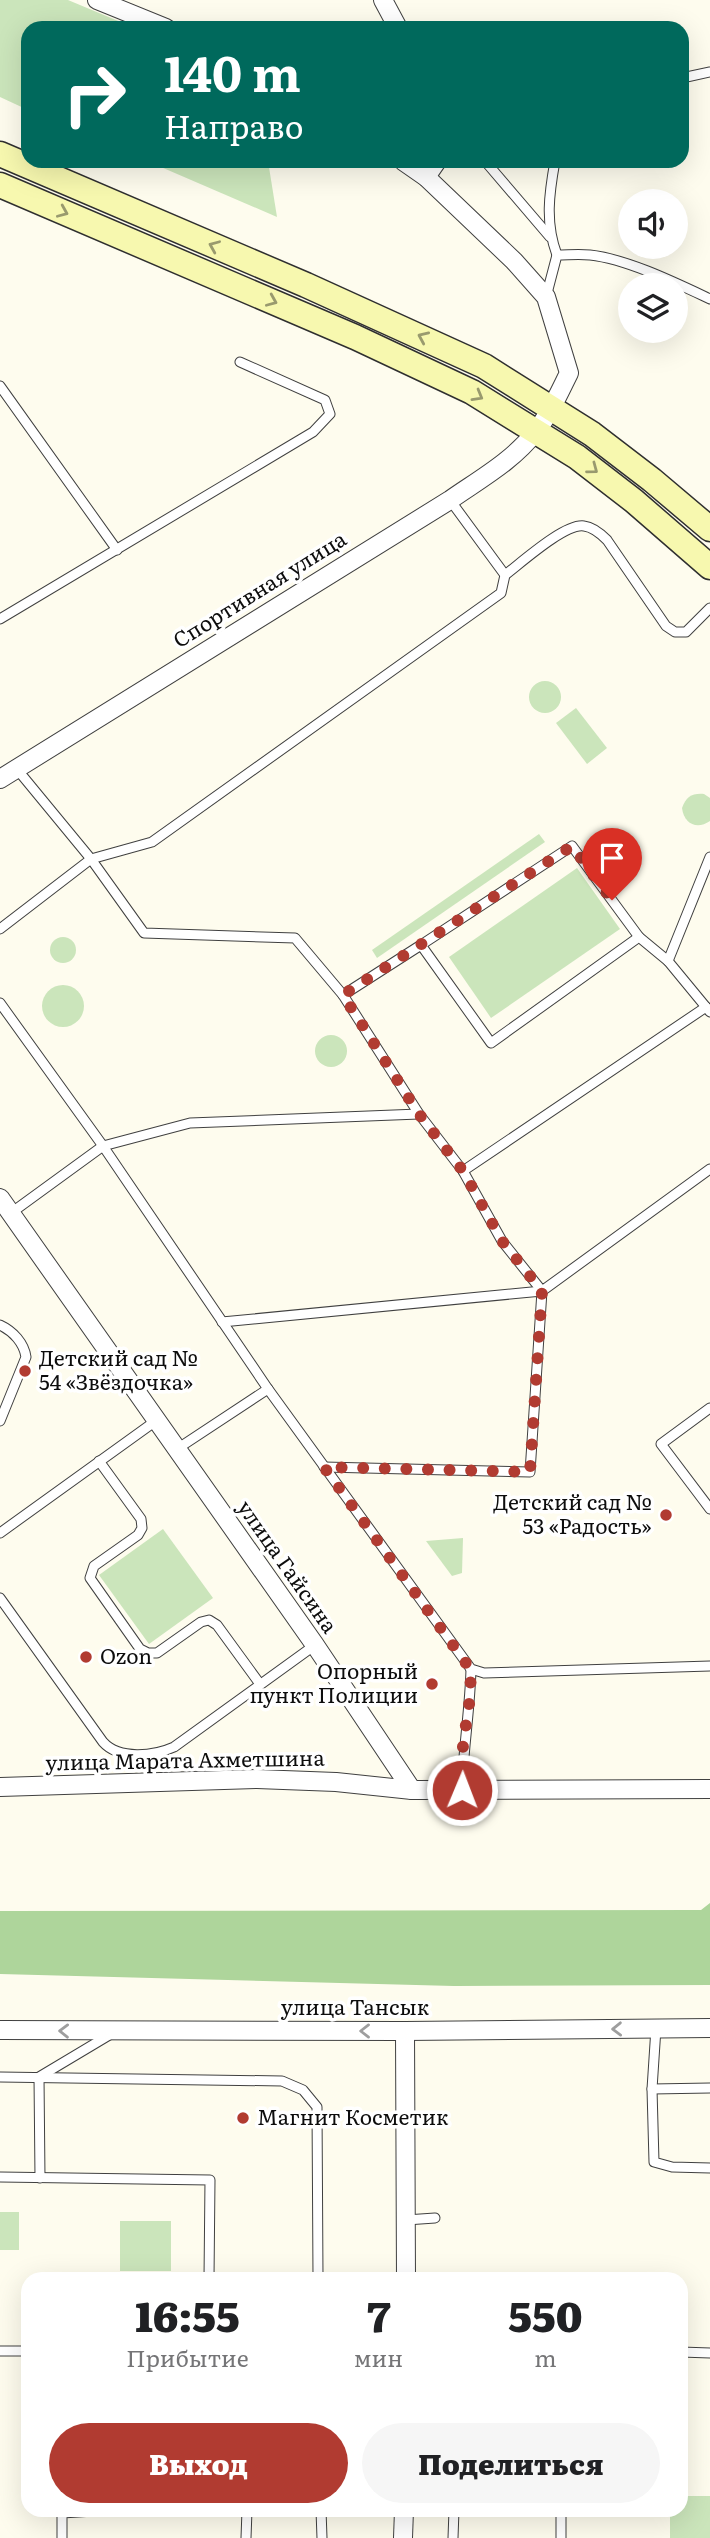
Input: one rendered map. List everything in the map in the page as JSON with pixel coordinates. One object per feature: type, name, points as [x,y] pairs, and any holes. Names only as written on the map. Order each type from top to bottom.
[{"type":"street","points":[[97,0],[149,21]]},
{"type":"street","points":[[383,0],[394,21]]},
{"type":"street","points":[[0,154],[21,163]]},
{"type":"street","points":[[32,168],[484,366],[552,407],[652,480],[710,529]]},
{"type":"street","points":[[413,168],[426,177],[514,261],[546,297]]},
{"type":"street","points":[[426,177],[432,168]]},
{"type":"street","points":[[0,185],[397,356],[472,392],[577,457],[634,501],[710,567]]},
{"type":"street","name":"Спортивная улица","points":[[0,779],[450,500],[504,463],[537,431],[569,373],[546,297]]},
{"type":"street","name":"улица Гайсина","points":[[0,1198],[315,1645],[412,1790]]},
{"type":"street","name":"улица Марата Ахметшина","points":[[0,1787],[274,1779],[412,1790]]},
{"type":"street","points":[[412,1790],[710,1789]]},
{"type":"street","name":"улица Тансык","points":[[0,2030],[405,2032],[710,2028]]},
{"type":"street","points":[[405,2032],[406,2272]]},
{"type":"street","points":[[403,2538],[404,2517]]},
{"type":"lane","points":[[689,76],[710,72]]},
{"type":"lane","points":[[491,168],[550,237]]},
{"type":"lane","points":[[546,297],[557,255],[550,237],[547,201],[554,168]]},
{"type":"lane","points":[[557,255],[607,258],[673,281],[710,299]]},
{"type":"lane","points":[[0,619],[313,432],[330,414],[325,400],[240,362]]},
{"type":"lane","points":[[0,386],[117,550]]},
{"type":"lane","points":[[450,500],[505,575]]},
{"type":"lane","points":[[0,929],[91,859],[152,842],[501,593],[505,575],[569,528],[584,526],[607,540],[666,626],[675,632],[686,632],[710,608]]},
{"type":"lane","points":[[16,768],[91,859],[144,933],[295,938],[343,995],[419,1114],[463,1171],[502,1241],[542,1291],[530,1472],[324,1467]]},
{"type":"lane","points":[[343,995],[572,846],[639,937],[668,961],[708,1009],[463,1171]]},
{"type":"lane","points":[[668,961],[710,857]]},
{"type":"lane","points":[[421,946],[491,1043],[639,937]]},
{"type":"lane","points":[[0,1003],[103,1146],[268,1389],[471,1670],[463,1744],[462,1790]]},
{"type":"lane","points":[[11,1213],[103,1146],[190,1122],[419,1114]]},
{"type":"lane","points":[[222,1322],[542,1291],[710,1169]]},
{"type":"lane","points":[[0,1325],[13,1332],[25,1350],[26,1357],[0,1421]]},
{"type":"lane","points":[[177,1449],[268,1389]]},
{"type":"lane","points":[[710,1408],[661,1444],[710,1509]]},
{"type":"lane","points":[[0,1533],[156,1420]]},
{"type":"lane","points":[[99,1461],[141,1519],[142,1528],[138,1535],[94,1566],[90,1577],[140,1649],[157,1653],[201,1622],[209,1620],[217,1625],[260,1684]]},
{"type":"lane","points":[[0,1598],[103,1742],[118,1753],[157,1752],[174,1747],[315,1645]]},
{"type":"lane","points":[[471,1670],[484,1673],[710,1666]]},
{"type":"lane","points":[[656,2028],[652,2089],[654,2162],[672,2167],[710,2168]]},
{"type":"lane","points":[[39,2077],[115,2031]]},
{"type":"lane","points":[[0,2077],[282,2081],[303,2090],[317,2107],[318,2272]]},
{"type":"lane","points":[[39,2077],[40,2178]]},
{"type":"lane","points":[[652,2089],[710,2088]]},
{"type":"lane","points":[[0,2177],[210,2180],[209,2272]]},
{"type":"lane","points":[[406,2220],[435,2218]]},
{"type":"lane","points":[[0,2351],[21,2351]]},
{"type":"lane","points":[[688,2352],[710,2353]]},
{"type":"lane","points":[[62,2517],[62,2538]]},
{"type":"lane","points":[[246,2538],[247,2517]]},
{"type":"lane","points":[[321,2517],[322,2538]]},
{"type":"lane","points":[[453,2538],[454,2517]]},
{"type":"lane","points":[[561,2517],[561,2538]]},
{"type":"green space","points":[[0,0],[68,0],[118,21],[21,21],[21,107],[0,97]]},
{"type":"green space","points":[[163,168],[269,168],[277,217]]},
{"type":"green space","points":[[545,681],[557,685],[561,697],[557,709],[545,713],[533,709],[529,697],[533,685]]},
{"type":"green space","points":[[576,708],[607,748],[587,764],[556,723]]},
{"type":"green space","points":[[704,794],[710,798],[710,821],[700,825],[692,824],[685,818],[682,808],[690,796]]},
{"type":"green space","points":[[539,834],[545,842],[377,958],[372,950]]},
{"type":"green space","points":[[577,868],[620,929],[491,1018],[449,957]]},
{"type":"green space","points":[[63,937],[72,941],[76,950],[72,959],[63,963],[54,959],[50,950],[54,941]]},
{"type":"green space","points":[[63,985],[78,991],[84,1006],[78,1021],[63,1027],[48,1021],[42,1006],[48,991]]},
{"type":"green space","points":[[331,1035],[342,1040],[347,1051],[342,1062],[331,1067],[320,1062],[315,1051],[320,1040]]},
{"type":"green space","points":[[163,1529],[213,1598],[149,1644],[99,1575]]},
{"type":"green space","points":[[463,1538],[462,1573],[452,1576],[426,1541]]},
{"type":"green space","points":[[710,1903],[710,1985],[454,1986],[0,1974],[0,1911],[701,1910]]},
{"type":"green space","points":[[0,2212],[19,2212],[19,2250],[0,2250]]},
{"type":"green space","points":[[120,2221],[171,2221],[171,2271],[120,2271]]},
{"type":"green space","points":[[688,2496],[710,2496],[710,2538],[670,2538],[670,2517],[688,2517]]},
{"type":"place","name":"Детский сад № 54 «Звёздочка»","points":[[25,1371]]},
{"type":"place","name":"Детский сад № 53 «Радость»","points":[[666,1515]]},
{"type":"place","name":"Ozon","points":[[86,1657]]},
{"type":"place","name":"Опорный пункт Полиции","points":[[432,1684]]},
{"type":"place","name":"Магнит Косметик","points":[[243,2118]]},
{"type":"route","points":[[462,1790],[463,1744],[471,1670],[324,1467],[530,1472],[542,1291],[502,1241],[463,1171],[419,1114],[343,995],[572,846],[612,900]]}]
